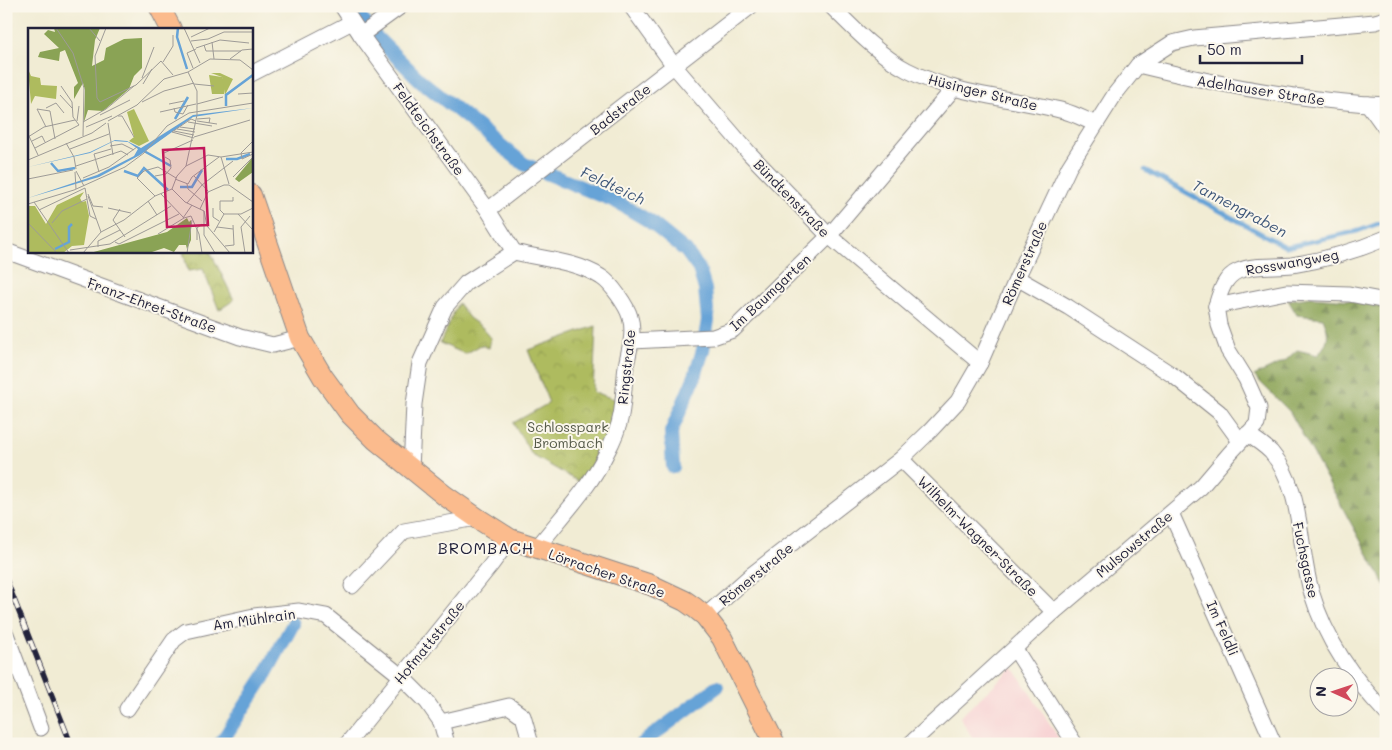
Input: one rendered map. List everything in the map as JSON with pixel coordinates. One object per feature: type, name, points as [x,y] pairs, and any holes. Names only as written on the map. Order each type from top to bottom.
[{"type":"main road","points":[[159,6],[170,28]]},
{"type":"main road","name":"Lörracher Straße","points":[[252,198],[300,338],[323,377],[350,414],[376,440],[411,469],[477,518],[510,539],[536,549],[652,585],[685,601],[705,616],[722,638],[775,744]]},
{"type":"street","name":"Feldteichstraße","points":[[342,6],[352,22],[367,31],[488,210],[514,252]]},
{"type":"street","points":[[367,31],[401,6]]},
{"type":"street","name":"Bündtenstraße","points":[[631,6],[674,67],[749,153],[828,236],[980,363]]},
{"type":"street","name":"Badstraße","points":[[488,210],[751,6]]},
{"type":"street","name":"Hüsinger Straße","points":[[831,6],[866,40],[905,69],[925,78],[954,88],[1066,112],[1096,124]]},
{"type":"street","name":"Römerstraße","points":[[705,616],[750,576],[901,459],[958,401],[980,363],[1051,202],[1074,158],[1114,94],[1138,65],[1172,43],[1194,38],[1375,22],[1386,19]]},
{"type":"street","points":[[252,73],[352,22]]},
{"type":"street","name":"Adelhauser Straße","points":[[1138,65],[1208,83],[1340,103],[1386,105]]},
{"type":"street","name":"Im Baumgarten","points":[[632,341],[706,338],[733,330],[828,236],[954,88]]},
{"type":"street","points":[[1368,104],[1386,129]]},
{"type":"street","name":"Rosswangweg","points":[[1216,306],[1224,283],[1237,272],[1328,258],[1386,238]]},
{"type":"street","name":"Franz-Ehret-Straße","points":[[6,251],[240,337],[273,345],[300,338]]},
{"type":"street","points":[[411,469],[414,404],[420,363],[445,307],[466,283],[514,252]]},
{"type":"street","name":"Ringstraße","points":[[514,252],[578,266],[603,278],[618,296],[630,316],[632,341],[626,366],[621,417],[606,454],[584,489],[536,549]]},
{"type":"street","name":"Fuchsgasse","points":[[1017,278],[1068,307],[1174,376],[1219,412],[1244,437],[1271,452],[1290,488],[1312,594],[1327,634],[1352,674],[1386,713]]},
{"type":"street","points":[[1216,306],[1286,292],[1349,294],[1386,301]]},
{"type":"street","name":"Mulsowstraße","points":[[910,744],[1054,612],[1209,480],[1257,424],[1259,408],[1246,379],[1228,350],[1219,325],[1216,306]]},
{"type":"street","name":"Wilhelm-Wagner-Straße","points":[[901,459],[1054,612]]},
{"type":"street","name":"Im Feldli","points":[[1171,513],[1274,744]]},
{"type":"street","points":[[352,586],[404,531],[477,518]]},
{"type":"street","name":"Hofmattstraße","points":[[347,744],[510,539]]},
{"type":"street","name":"Am Mühlrain","points":[[126,709],[174,640],[186,631],[225,622],[299,611],[326,616],[401,676],[427,702],[441,722],[447,744]]},
{"type":"street","points":[[6,634],[42,728]]},
{"type":"street","points":[[1015,649],[1075,744]]},
{"type":"street","points":[[441,722],[509,706],[523,716],[532,744]]},
{"type":"shaded area","points":[[1013,667],[1062,744],[976,744],[960,717]]},
{"type":"green space","points":[[183,252],[210,252],[234,300],[219,310],[203,269],[188,271]]},
{"type":"green space","points":[[1312,297],[1386,303],[1386,587],[1290,412],[1254,376],[1285,361],[1297,350],[1318,355],[1322,350],[1327,338],[1327,329],[1323,318],[1297,315],[1288,300]]},
{"type":"green space","points":[[458,303],[469,318],[482,327],[491,338],[489,348],[481,345],[465,354],[440,343]]},
{"type":"green space","name":"Schlosspark Brombach","points":[[596,326],[593,392],[620,401],[610,436],[581,483],[532,455],[513,423],[549,403],[528,350]]},
{"type":"waterway","name":"Feldteich","points":[[352,6],[375,36],[420,80],[524,164],[615,201],[649,221],[686,251],[699,269],[705,289],[708,320],[703,350],[695,376],[671,432],[673,467]]},
{"type":"waterway","name":"Tannengraben","points":[[1145,170],[1286,247],[1358,231],[1386,221]]},
{"type":"waterway","points":[[220,744],[264,677],[293,624]]},
{"type":"waterway","name":"Feldteich","points":[[641,744],[717,687]]},
{"type":"railway","points":[[6,579],[71,744]]},
{"type":"district","name":"BROMBACH","points":[[486,547]]}]
